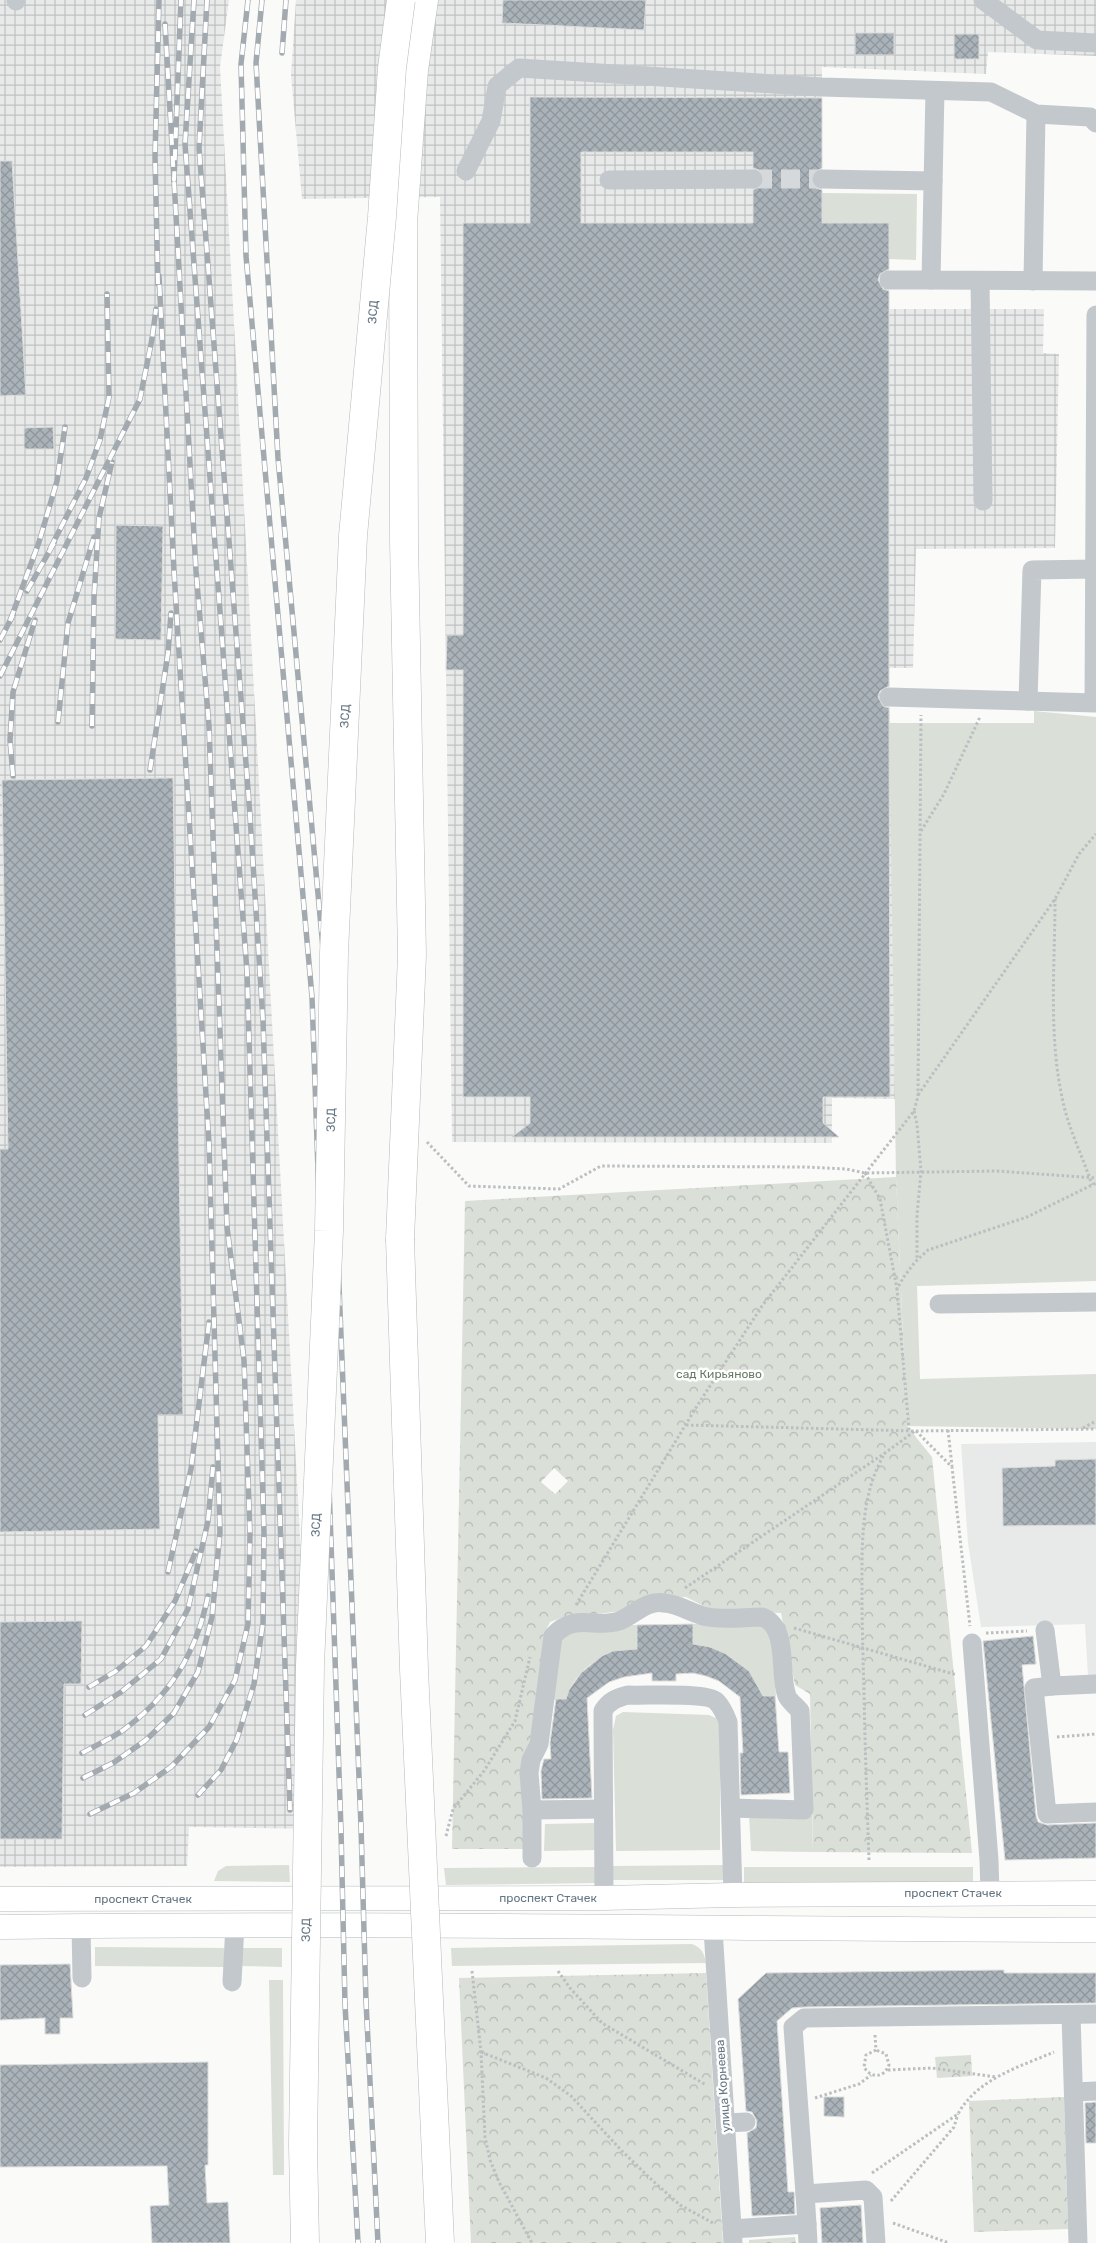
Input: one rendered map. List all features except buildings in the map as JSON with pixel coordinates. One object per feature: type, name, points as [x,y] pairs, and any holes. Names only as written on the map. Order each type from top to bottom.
[{"type":"highway","name":"ЗСД","points":[[305,2243],[303,2145],[310,1665],[329,1231],[334,944],[353,536],[382,217],[392,68],[402,0]]},
{"type":"highway","points":[[424,0],[414,70],[403,223],[404,530],[412,955],[400,1239],[415,1679],[440,2243]]},
{"type":"main road","name":"проспект Стачек","points":[[0,1899],[604,1898],[733,1895],[1096,1893]]},
{"type":"main road","name":"проспект Стачек","points":[[0,1927],[235,1924],[713,1929],[1096,1930]]},
{"type":"street","points":[[983,0],[1037,40],[1096,44]]},
{"type":"street","points":[[466,171],[491,121],[497,86],[519,68],[822,87],[991,92],[1036,114],[1094,118]]},
{"type":"street","points":[[931,280],[935,91]]},
{"type":"street","points":[[1033,281],[1036,114]]},
{"type":"street","points":[[608,180],[753,179]]},
{"type":"street","points":[[822,179],[933,181]]},
{"type":"street","points":[[889,280],[1096,281]]},
{"type":"street","points":[[980,281],[983,501]]},
{"type":"street","points":[[890,697],[1095,703],[1096,315]]},
{"type":"street","points":[[1028,701],[1032,570],[1095,569]]},
{"type":"street","points":[[939,1304],[1096,1302]]},
{"type":"street","points":[[532,1858],[532,1810],[529,1774],[531,1760],[540,1744],[559,1631],[573,1623],[618,1621],[644,1606],[663,1602],[710,1618],[762,1617],[774,1624],[778,1636],[787,1697],[800,1711],[804,1810],[731,1808]]},
{"type":"street","points":[[1045,1630],[1052,1686]]},
{"type":"street","points":[[972,1643],[990,1893]]},
{"type":"street","points":[[1096,1684],[1034,1688],[1047,1814],[1096,1812]]},
{"type":"street","points":[[604,1898],[603,1712],[608,1704],[616,1698],[628,1695],[702,1696],[715,1700],[722,1709],[728,1722],[733,1895]]},
{"type":"street","points":[[532,1810],[603,1809]]},
{"type":"street","points":[[232,1982],[235,1924]]},
{"type":"street","points":[[81,1926],[82,1978]]},
{"type":"street","name":"улица Корнеева","points":[[713,1929],[733,2236]]},
{"type":"street","points":[[808,2243],[805,2194],[791,2120],[797,2099],[793,2027],[804,2018],[1096,2014]]},
{"type":"street","points":[[1071,2015],[1078,2243]]},
{"type":"street","points":[[1074,2092],[1096,2091]]},
{"type":"street","points":[[726,2124],[746,2122]]},
{"type":"street","points":[[805,2194],[866,2190],[873,2197],[876,2243]]},
{"type":"street","points":[[733,2236],[807,2224]]},
{"type":"path","points":[[444,1842],[453,1809],[484,1771],[515,1721],[531,1650],[559,1631],[762,1306],[914,1111],[918,1096],[921,698]]},
{"type":"path","points":[[921,832],[944,794],[988,700]]},
{"type":"path","points":[[918,1096],[1055,898],[1079,854],[1096,834]]},
{"type":"path","points":[[897,1289],[917,1260],[928,1250],[1027,1217],[1094,1184],[1089,1177],[1063,1103],[1058,1076],[1054,1036],[1055,898]]},
{"type":"path","points":[[914,1111],[921,1171],[917,1215],[917,1260]]},
{"type":"path","points":[[425,1140],[469,1186],[559,1188],[601,1166],[806,1167],[865,1172],[921,1171],[951,1173],[997,1171],[1096,1178]]},
{"type":"path","points":[[865,1172],[880,1199],[897,1289],[910,1430]]},
{"type":"path","points":[[1082,1428],[1096,1421]]},
{"type":"path","points":[[686,1425],[910,1430],[1096,1429]]},
{"type":"path","points":[[663,1602],[886,1453],[915,1430]]},
{"type":"path","points":[[915,1430],[952,1467]]},
{"type":"path","points":[[948,1430],[972,1643]]},
{"type":"path","points":[[869,1860],[862,1648],[862,1556],[867,1503],[877,1466],[886,1453]]},
{"type":"path","points":[[774,1624],[788,1626],[975,1680]]},
{"type":"path","points":[[972,1643],[979,1634],[1045,1630]]},
{"type":"path","points":[[1040,1738],[1096,1734]]},
{"type":"path","points":[[472,1971],[481,2052],[485,2137],[490,2160],[499,2182],[532,2243]]},
{"type":"path","points":[[558,1971],[570,1988],[602,2023],[724,2095]]},
{"type":"path","points":[[874,2017],[876,2050]]},
{"type":"path","points":[[949,2243],[896,2225],[874,2212],[895,2198],[954,2127],[958,2114],[966,2100],[996,2077],[1072,2044]]},
{"type":"path","points":[[887,2070],[890,2065],[886,2054],[876,2050],[870,2051],[864,2061],[867,2072],[872,2075],[877,2076],[887,2070],[932,2068],[996,2077]]},
{"type":"path","points":[[481,2052],[523,2067],[552,2082],[571,2096],[622,2152],[680,2205],[733,2236]]},
{"type":"path","points":[[797,2099],[818,2098],[859,2084],[872,2075]]},
{"type":"path","points":[[855,2191],[862,2179],[958,2114]]},
{"type":"shaded area","points":[[0,0],[229,0],[220,67],[316,1829],[189,1827],[187,1866],[0,1867]]},
{"type":"shaded area","points":[[296,0],[1096,0],[1096,56],[988,52],[986,74],[822,67],[822,223],[889,223],[889,309],[1044,309],[1043,353],[1059,354],[1055,548],[916,549],[913,668],[889,668],[895,1099],[832,1098],[832,1143],[452,1142],[440,197],[302,199],[291,75]]},
{"type":"shaded area","points":[[1096,1442],[1096,1676],[1088,1676],[1085,1624],[981,1627],[968,1543],[961,1444]]},
{"type":"green space","points":[[822,193],[917,194],[916,260],[889,259],[889,223],[822,223]]},
{"type":"green space","points":[[1034,711],[1096,717],[1096,1281],[917,1286],[920,1379],[1096,1374],[1096,1429],[907,1426],[896,1177],[889,723],[1034,723]]},
{"type":"green space","name":"сад Кирьяново","points":[[896,1177],[907,1426],[932,1457],[972,1853],[813,1852],[810,1694],[795,1685],[781,1613],[714,1611],[686,1597],[651,1599],[622,1611],[561,1618],[550,1622],[544,1634],[532,1737],[522,1758],[524,1849],[452,1849],[465,1201]],"holes":[[[554,1468],[568,1481],[555,1494],[541,1482]]]},
{"type":"green space","points":[[751,1621],[759,1623],[771,1636],[776,1696],[763,1696],[750,1675],[735,1660],[717,1650],[693,1644],[693,1624]]},
{"type":"green space","points":[[637,1625],[637,1649],[614,1653],[593,1662],[577,1678],[566,1699],[549,1700],[559,1643],[572,1626]]},
{"type":"green space","points":[[623,1712],[709,1715],[716,1718],[720,1727],[720,1850],[616,1851],[613,1730],[616,1716]]},
{"type":"green space","points":[[749,1815],[812,1816],[813,1852],[751,1851]]},
{"type":"green space","points":[[596,1823],[596,1850],[544,1851],[545,1824]]},
{"type":"green space","points":[[289,1865],[290,1882],[214,1881],[218,1871],[226,1866]]},
{"type":"green space","points":[[724,1865],[724,1880],[613,1880],[612,1866]]},
{"type":"green space","points":[[598,1867],[598,1883],[446,1885],[444,1868]]},
{"type":"green space","points":[[744,1867],[973,1867],[973,1883],[744,1883]]},
{"type":"green space","points":[[692,1944],[702,1951],[706,1963],[452,1966],[451,1948]]},
{"type":"green space","points":[[95,1947],[224,1948],[224,1967],[95,1966]]},
{"type":"green space","points":[[241,1948],[282,1948],[282,1967],[241,1966]]},
{"type":"green space","points":[[706,1973],[723,2243],[471,2243],[459,1978]]},
{"type":"green space","points":[[269,1980],[283,1980],[284,2175],[273,2175]]},
{"type":"green space","points":[[971,2055],[972,2076],[937,2078],[935,2057]]},
{"type":"green space","points":[[1064,2097],[1068,2229],[974,2232],[969,2101]]},
{"type":"green space","points":[[795,2237],[796,2243],[749,2243],[749,2240]]},
{"type":"tunnel","points":[[753,179],[822,179]]},
{"type":"railway","points":[[158,284],[155,157],[159,0]]},
{"type":"railway","points":[[165,24],[174,180],[181,0]]},
{"type":"railway","points":[[194,0],[185,144],[247,972],[264,1533],[263,1623],[254,1684],[237,1739],[221,1770],[198,1795]]},
{"type":"railway","points":[[207,0],[199,148],[250,816],[263,1021],[290,1810]]},
{"type":"railway","points":[[248,0],[241,64],[246,256],[312,997],[341,1830],[345,2004],[358,2243]]},
{"type":"railway","points":[[262,0],[256,63],[278,458],[327,992],[361,1826],[366,2001],[378,2243]]},
{"type":"railway","points":[[282,53],[286,0]]},
{"type":"railway","points":[[90,1814],[134,1793],[171,1767],[209,1727],[235,1680],[248,1624],[250,1535],[244,1360],[227,1227],[209,726],[196,571],[174,180]]},
{"type":"railway","points":[[83,1778],[113,1763],[146,1740],[174,1713],[198,1672],[212,1617],[220,1532],[209,1144],[174,571],[159,276]]},
{"type":"railway","points":[[50,549],[86,478],[100,440],[109,397],[107,294]]},
{"type":"railway","points":[[0,676],[140,399],[156,309]]},
{"type":"railway","points":[[10,621],[39,542],[57,481],[65,427]]},
{"type":"railway","points":[[92,726],[94,597],[99,518],[112,462]]},
{"type":"railway","points":[[58,722],[68,623],[94,537]]},
{"type":"railway","points":[[27,591],[54,543]]},
{"type":"railway","points":[[150,770],[168,653],[171,613]]},
{"type":"railway","points":[[0,640],[13,615]]},
{"type":"railway","points":[[13,776],[10,740],[13,692],[35,620]]},
{"type":"railway","points":[[168,1572],[191,1469],[209,1322]]},
{"type":"railway","points":[[85,1715],[121,1692],[161,1659],[188,1609],[208,1521],[213,1467]]},
{"type":"railway","points":[[89,1687],[116,1671],[146,1646],[175,1601],[196,1551]]},
{"type":"railway","points":[[82,1753],[122,1731],[139,1718],[167,1688],[188,1655],[203,1617],[208,1596]]}]
